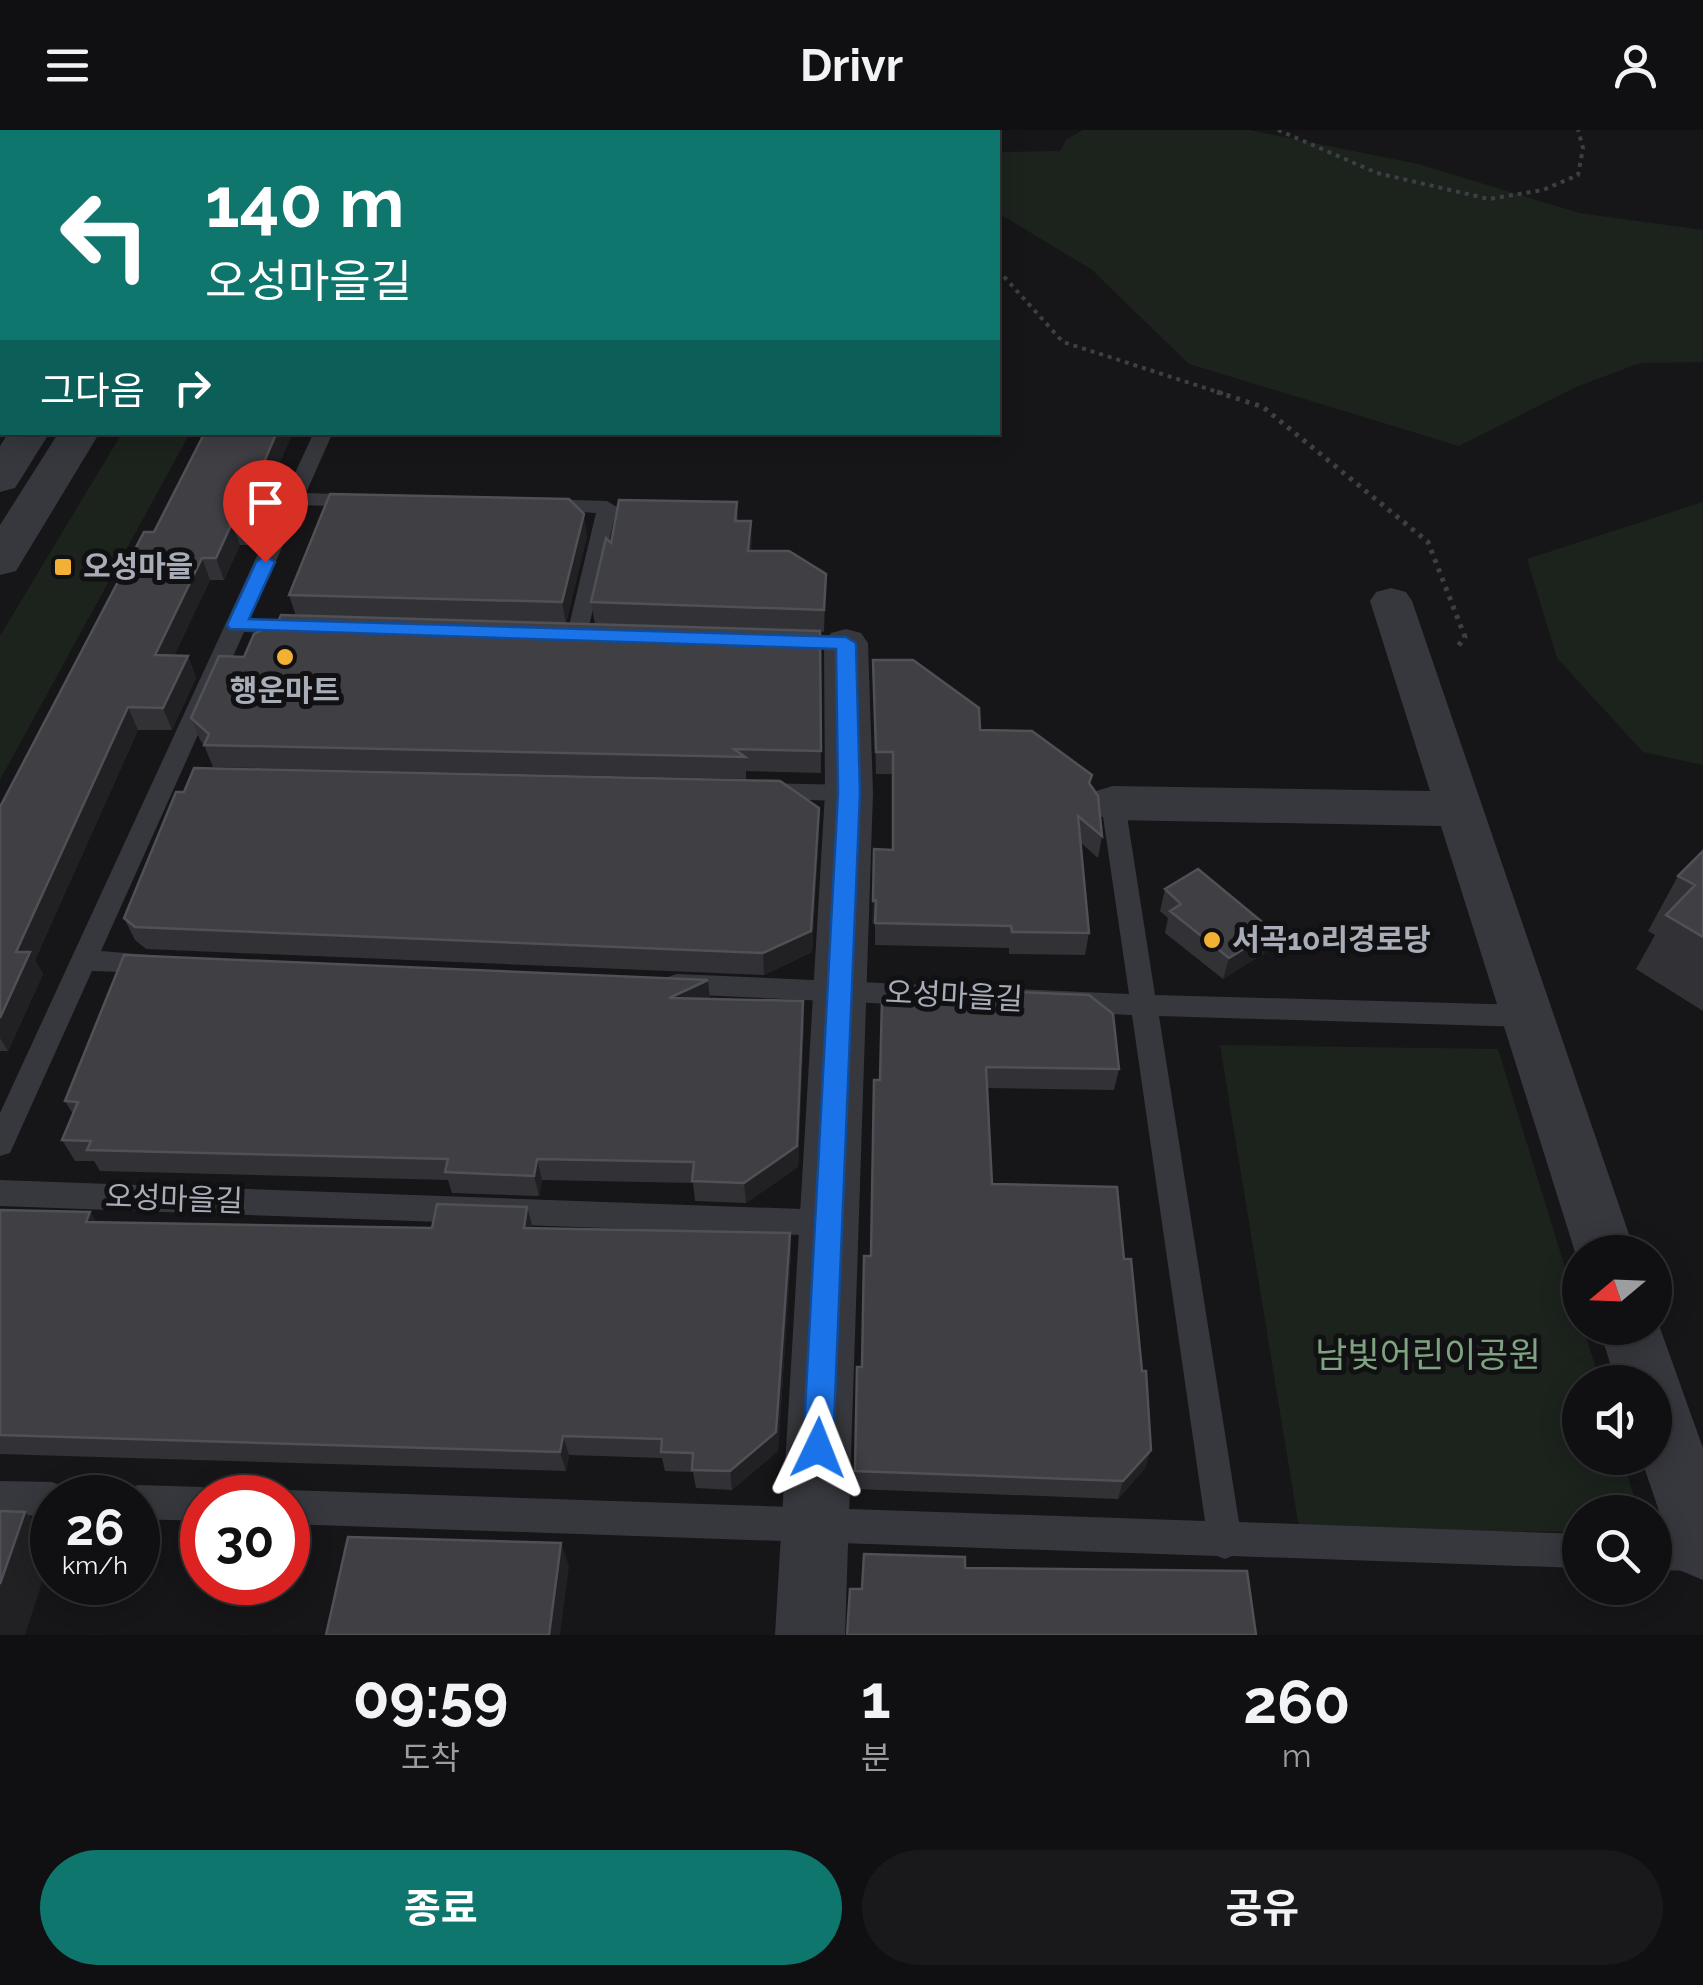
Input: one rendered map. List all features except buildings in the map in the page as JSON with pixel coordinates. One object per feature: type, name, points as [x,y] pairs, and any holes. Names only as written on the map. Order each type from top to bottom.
[{"type":"street","points":[[0,479],[28,435]]},
{"type":"street","points":[[0,561],[78,435]]},
{"type":"street","points":[[1391,601],[1599,1235]]},
{"type":"street","points":[[810,1635],[849,793],[836,643]]},
{"type":"street","points":[[1113,803],[1458,809]]},
{"type":"street","points":[[1672,1453],[1703,1546]]},
{"type":"lane","points":[[0,1144],[82,960],[175,778],[237,625],[323,435]]},
{"type":"lane","points":[[293,500],[372,501]]},
{"type":"lane","points":[[529,505],[608,507],[578,634]]},
{"type":"lane","points":[[237,625],[332,628]]},
{"type":"lane","points":[[732,790],[849,793]]},
{"type":"lane","points":[[1113,803],[1225,1542]]},
{"type":"lane","points":[[82,960],[182,964]]},
{"type":"lane","name":"오성마을길","points":[[659,983],[1146,1005],[1526,1016]]},
{"type":"lane","name":"오성마을길","points":[[0,1193],[828,1223]]},
{"type":"lane","points":[[0,1498],[30,1499]]},
{"type":"lane","points":[[310,1508],[1562,1551]]},
{"type":"lane","points":[[1672,1553],[1703,1554]]},
{"type":"path","points":[[1278,130],[1376,172],[1489,199],[1542,190],[1578,175],[1583,148],[1578,130]]},
{"type":"path","points":[[1000,272],[1063,342],[1263,408],[1428,542],[1465,637],[1422,695]]},
{"type":"green space","points":[[1083,130],[1249,130],[1418,164],[1579,213],[1703,230],[1703,362],[1640,363],[1576,387],[1459,446],[1189,364],[1091,269],[1000,214],[1000,152],[1060,151],[1066,140]]},
{"type":"green space","points":[[121,435],[189,435],[0,780],[0,636]]},
{"type":"green space","points":[[1703,502],[1703,765],[1643,752],[1557,658],[1527,559]]},
{"type":"green space","name":"남빛어린이공원","points":[[1220,1045],[1498,1049],[1562,1258],[1562,1345],[1589,1345],[1595,1365],[1562,1365],[1562,1475],[1627,1475],[1634,1495],[1562,1495],[1562,1532],[1299,1528]]},
{"type":"place","name":"오성마을","points":[[63,567]]},
{"type":"place","name":"행운마트","points":[[285,657]]},
{"type":"place","name":"서곡10리경로당","points":[[1212,940]]},
{"type":"route","points":[[265,562],[237,625],[846,643],[849,793],[818,1448]]}]
